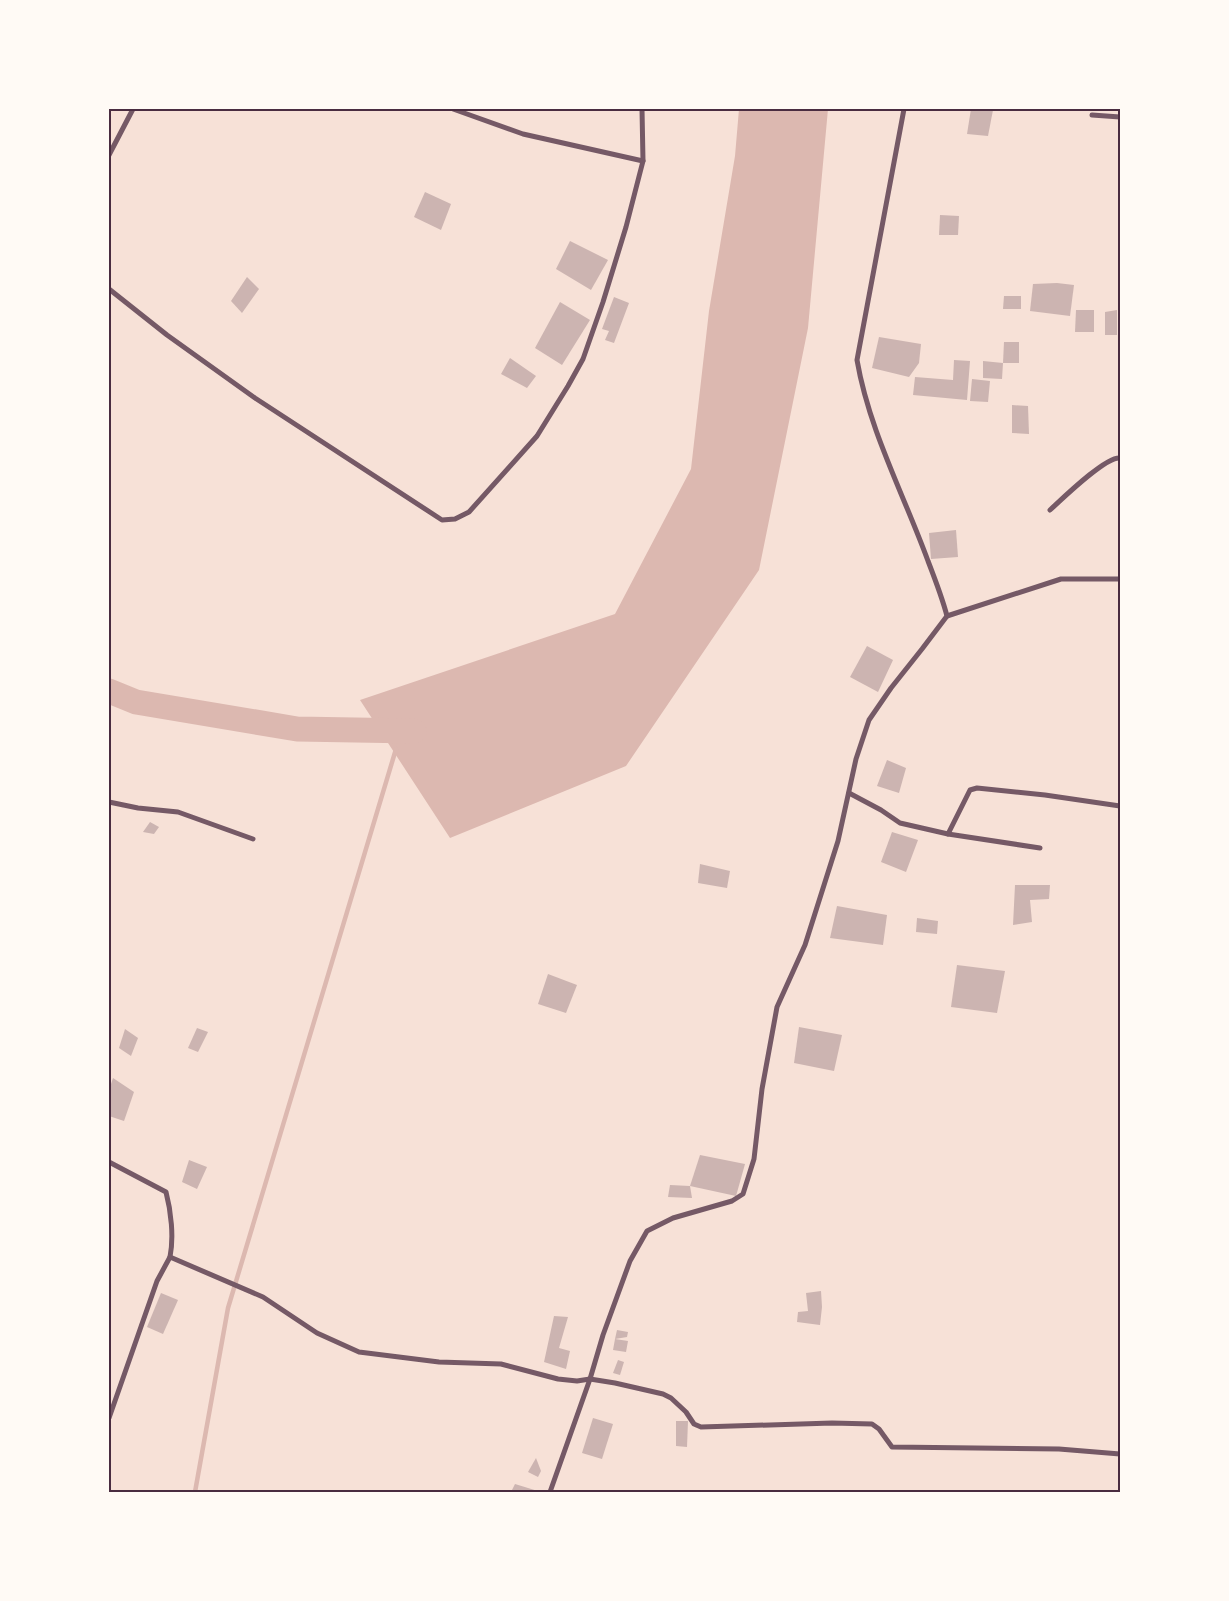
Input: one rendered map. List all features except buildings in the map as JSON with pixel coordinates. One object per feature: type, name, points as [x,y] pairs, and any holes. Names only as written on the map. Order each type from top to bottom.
[{"type":"street","points":[[109,155],[133,109]]},
{"type":"street","points":[[453,109],[523,134],[643,161]]},
{"type":"street","points":[[109,289],[167,335],[255,398],[442,520],[455,520],[469,512],[537,436],[583,359],[626,227],[643,161],[642,109]]},
{"type":"street","points":[[904,109],[857,360],[867,405],[924,550],[947,616]]},
{"type":"street","points":[[1092,115],[1120,117]]},
{"type":"street","points":[[1050,510],[1102,464],[1116,457],[1120,458]]},
{"type":"street","points":[[550,1492],[630,1261],[647,1231],[673,1218],[732,1201],[743,1194],[754,1159],[762,1089],[777,1007],[805,945],[838,841],[856,760],[869,720],[890,688],[947,616],[1062,579],[1120,579]]},
{"type":"street","points":[[948,834],[970,790],[977,788],[1045,795],[1120,806]]},
{"type":"street","points":[[849,793],[881,810],[900,823],[948,834],[1040,848]]},
{"type":"street","points":[[109,802],[138,808],[178,812],[253,838]]},
{"type":"street","points":[[109,1162],[166,1192],[169,1203],[172,1246],[170,1257],[157,1281],[109,1418]]},
{"type":"street","points":[[170,1257],[263,1297],[317,1333],[359,1352],[439,1362],[501,1364],[558,1379],[577,1381],[590,1379],[654,1392],[671,1398],[686,1412],[694,1424],[701,1427],[832,1423],[872,1424],[879,1429],[892,1447],[1059,1449],[1120,1454]]},
{"type":"shaded area","points":[[739,109],[828,109],[808,328],[759,570],[626,766],[450,838],[360,700],[615,614],[691,469],[709,311],[735,156]]},
{"type":"waterway","points":[[109,691],[136,702],[297,729],[414,731]]},
{"type":"waterway","points":[[195,1492],[228,1308],[396,749]]}]
